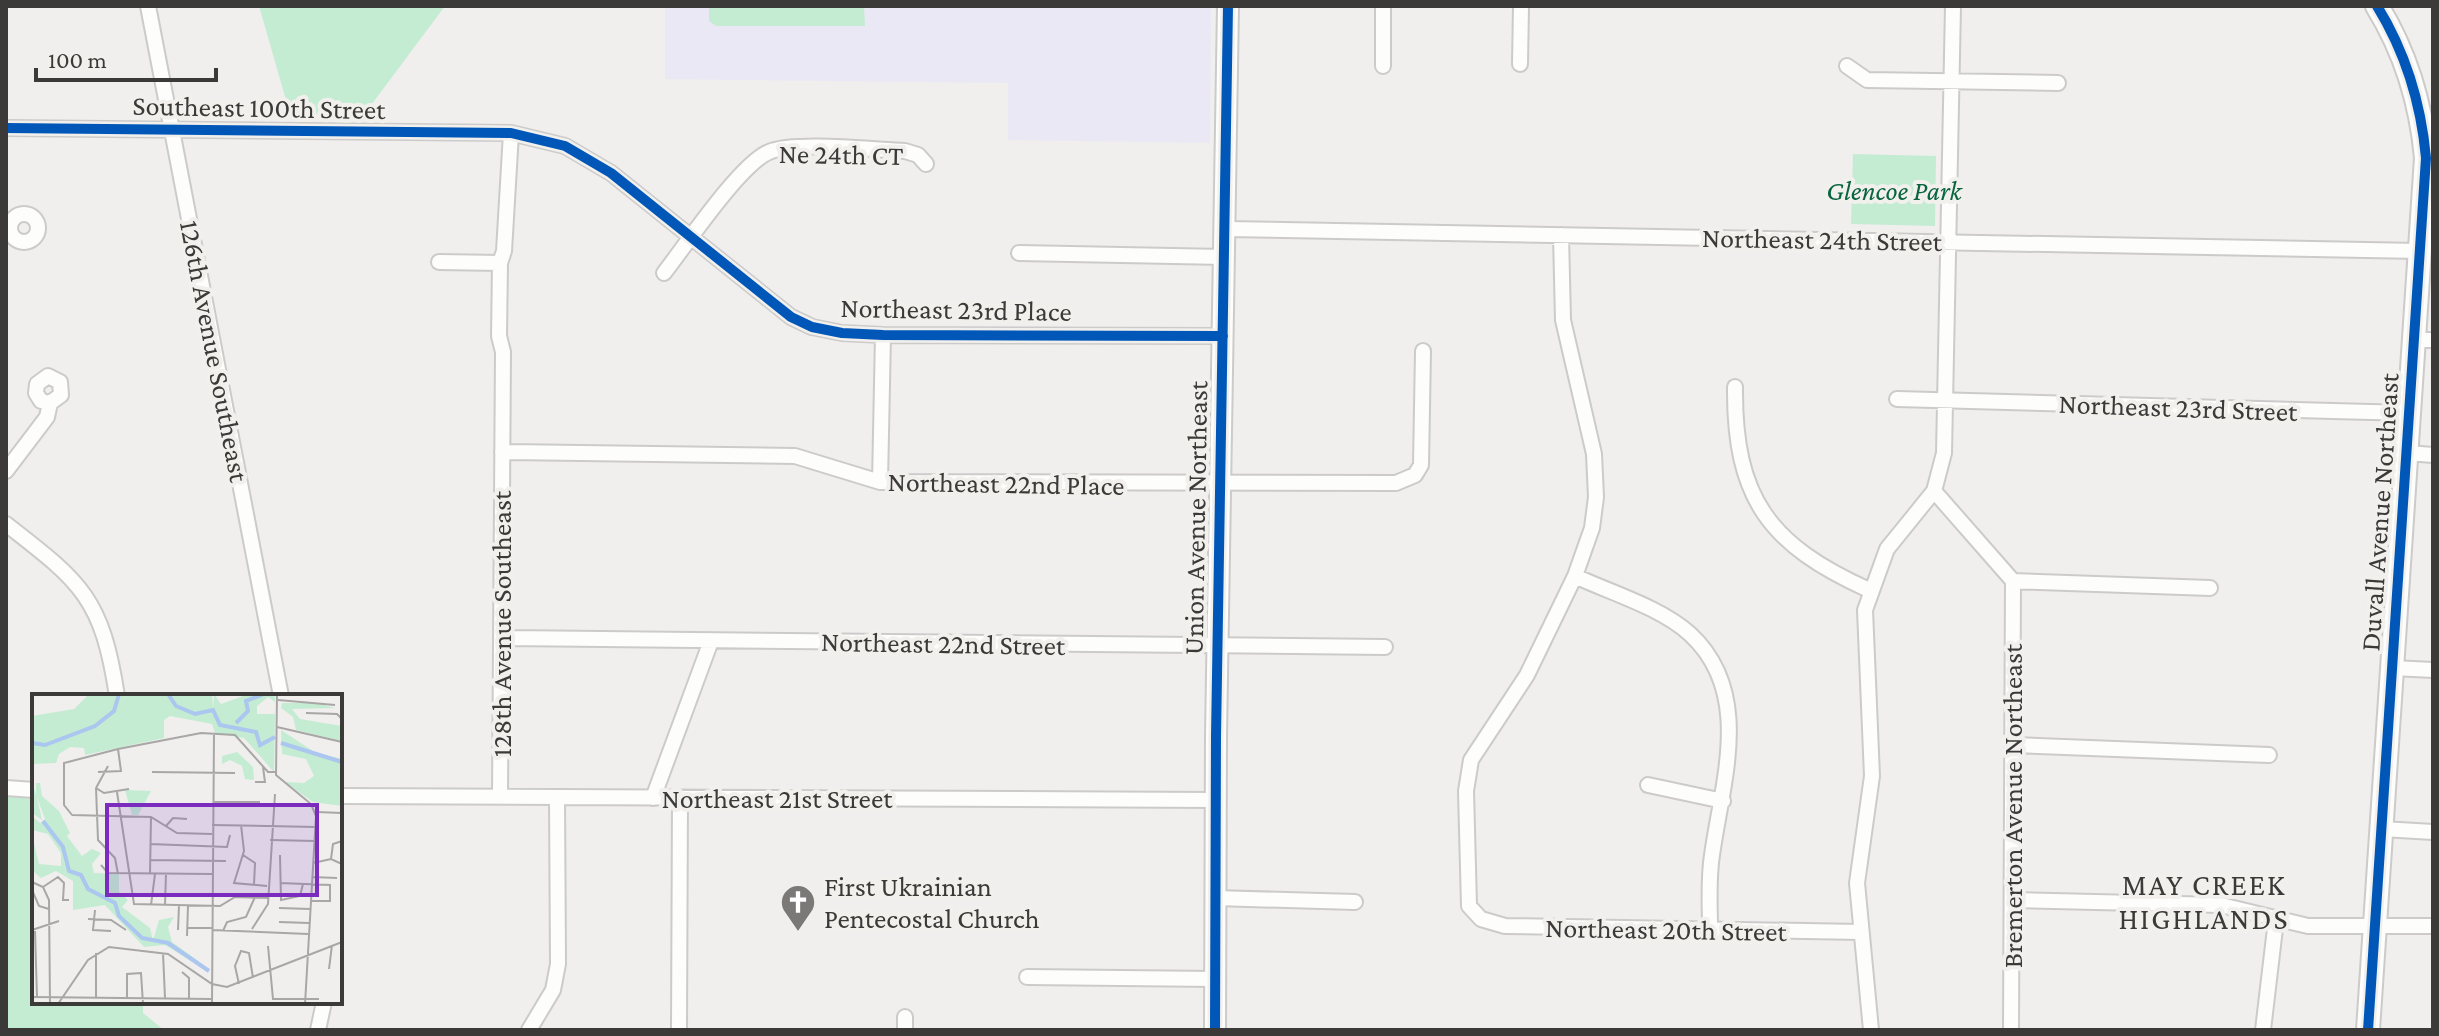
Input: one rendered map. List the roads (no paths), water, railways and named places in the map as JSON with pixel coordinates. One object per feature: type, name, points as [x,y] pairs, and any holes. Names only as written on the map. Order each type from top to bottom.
[{"type":"main road","name":"Duvall Avenue Northeast","points":[[2368,1030],[2409,413],[2424,340],[2420,251],[2429,158],[2407,65],[2377,6]]},
{"type":"street","name":"126th Avenue Southeast","points":[[148,6],[281,694]]},
{"type":"street","name":"Union Avenue Northeast","points":[[1215,1030],[1219,482],[1228,6]]},
{"type":"street","points":[[1383,6],[1383,66]]},
{"type":"street","points":[[1520,64],[1521,6]]},
{"type":"street","points":[[1871,1030],[1870,991],[1857,883],[1872,776],[1864,630],[1869,590],[1887,549],[1934,491],[1944,453],[1953,6]]},
{"type":"street","points":[[1847,66],[1867,80],[2058,83]]},
{"type":"street","name":"Southeast 100th Street","points":[[6,128],[511,133]]},
{"type":"street","name":"Northeast 23rd Place","points":[[511,133],[540,138],[582,155],[611,173],[791,317],[812,327],[842,333],[883,335],[1223,336]]},
{"type":"street","name":"128th Avenue Southeast","points":[[500,796],[500,263],[504,251],[511,133]]},
{"type":"street","name":"Ne 24th CT","points":[[664,273],[748,168],[777,149],[905,151],[918,155],[926,164]]},
{"type":"street","name":"Northeast 24th Street","points":[[1225,229],[2420,251]]},
{"type":"street","points":[[1561,235],[1563,320],[1589,430],[1596,479],[1592,528],[1575,576],[1670,621],[1688,633],[1711,659],[1724,690],[1730,740],[1723,801],[1711,858],[1710,929]]},
{"type":"street","points":[[1019,253],[1224,257]]},
{"type":"street","points":[[439,262],[500,263]]},
{"type":"street","points":[[880,482],[883,335]]},
{"type":"street","name":"Northeast 22nd Place","points":[[502,452],[795,456],[880,482],[1169,485],[1219,482],[1396,483],[1415,475],[1423,451],[1423,351]]},
{"type":"street","points":[[1735,387],[1737,447],[1742,470],[1762,510],[1794,548],[1835,574],[1869,590]]},
{"type":"street","name":"Northeast 23rd Street","points":[[1897,399],[2409,413]]},
{"type":"street","points":[[6,471],[47,417],[50,403]]},
{"type":"street","points":[[2407,453],[2433,455]]},
{"type":"street","points":[[1934,491],[2013,581],[2210,588]]},
{"type":"street","points":[[6,524],[59,565],[83,591],[106,636],[117,694]]},
{"type":"street","name":"Northeast 20th Street","points":[[1575,576],[1527,675],[1471,760],[1466,791],[1466,896],[1474,915],[1505,926],[1861,932]]},
{"type":"street","name":"Bremerton Avenue Northeast","points":[[2011,1030],[2013,581]]},
{"type":"street","name":"Northeast 22nd Street","points":[[501,638],[1385,647]]},
{"type":"street","points":[[653,798],[711,641]]},
{"type":"street","points":[[2393,668],[2433,670]]},
{"type":"street","points":[[2013,745],[2269,755]]},
{"type":"street","points":[[1648,785],[1723,801]]},
{"type":"street","points":[[6,788],[32,790]]},
{"type":"street","name":"Northeast 21st Street","points":[[342,796],[1215,800]]},
{"type":"street","points":[[529,1030],[553,990],[558,964],[557,797]]},
{"type":"street","points":[[679,1030],[680,798]]},
{"type":"street","points":[[2382,829],[2433,832]]},
{"type":"street","points":[[1215,898],[1355,902]]},
{"type":"street","points":[[2013,900],[2221,905],[2308,926],[2433,926]]},
{"type":"street","points":[[2263,1030],[2276,920]]},
{"type":"street","points":[[1027,977],[1215,979]]},
{"type":"street","points":[[318,1030],[324,1004]]},
{"type":"place","name":"First Ukrainian Pentecostal Church","points":[[798,933]]},
{"type":"district","name":"MAY CREEK HIGHLANDS","points":[[2204,902]]},
{"type":"park label","name":"Glencoe Park","points":[[1894,190]]}]
